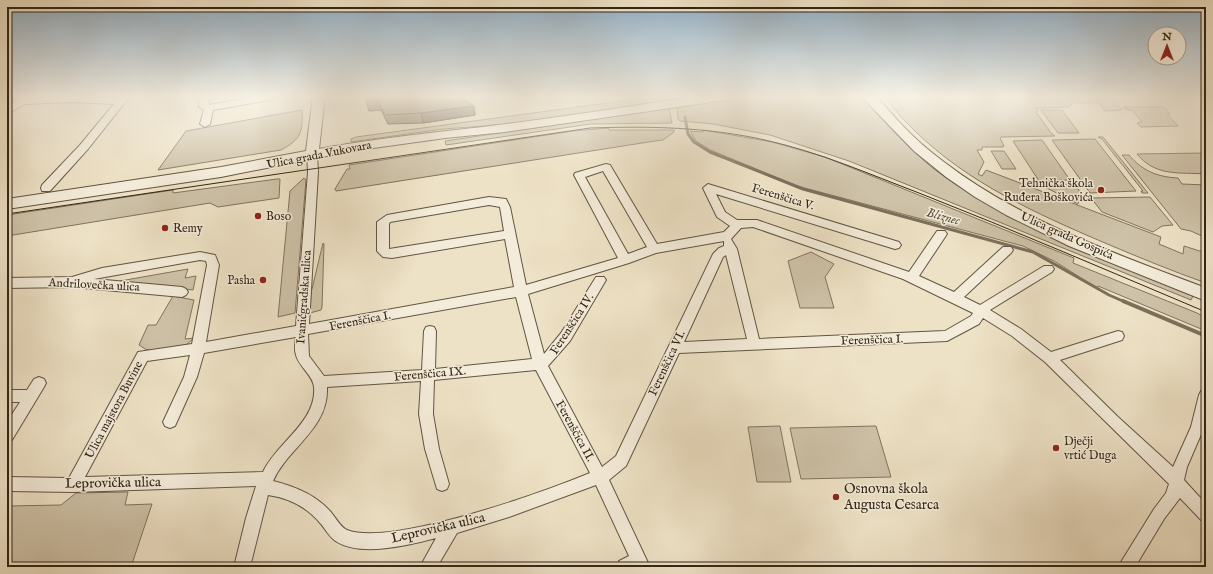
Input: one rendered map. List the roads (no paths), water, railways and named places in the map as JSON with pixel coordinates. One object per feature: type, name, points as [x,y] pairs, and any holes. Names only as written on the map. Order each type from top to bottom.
[{"type":"street","points":[[46,188],[84,147],[103,123]]},
{"type":"street","name":"Ivanićgradska ulica","points":[[316,123],[312,155],[313,172],[301,332],[302,358],[320,382]]},
{"type":"street","name":"Ulica grada Vukovara","points":[[7,204],[228,171],[352,147],[541,123]]},
{"type":"street","name":"Ulica grada Gospića","points":[[893,123],[921,150],[951,174],[994,201],[1055,232],[1206,295]]},
{"type":"street","points":[[625,260],[579,174],[606,167],[654,249]]},
{"type":"street","name":"Ferenščica V.","points":[[736,225],[721,214],[708,188],[895,245]]},
{"type":"street","points":[[510,234],[392,254],[387,254],[383,250],[383,222],[387,219],[489,201],[497,201],[504,204],[510,234],[521,291]]},
{"type":"street","points":[[754,343],[727,236],[732,232],[736,225],[744,222],[753,223],[911,278],[956,298],[981,312],[1052,361],[1137,445],[1164,468],[1206,515]]},
{"type":"street","points":[[911,278],[941,234]]},
{"type":"street","name":"Ferenščica I.","points":[[142,356],[198,349],[301,332],[521,291],[625,260],[654,249],[674,244],[727,236]]},
{"type":"street","name":"Ferenščica VI.","points":[[600,476],[621,461],[719,254],[723,250],[731,249]]},
{"type":"street","points":[[956,298],[1007,250]]},
{"type":"street","points":[[72,282],[102,272],[200,256],[211,258],[213,265],[198,349],[191,376],[170,422]]},
{"type":"street","name":"Ferenščica I.","points":[[674,348],[754,343],[937,338],[947,336],[975,320],[984,308],[1048,269]]},
{"type":"street","name":"Ferenščica IV.","points":[[540,364],[549,358],[563,340],[600,280]]},
{"type":"street","name":"Andrilovečka ulica","points":[[7,283],[72,282],[182,292]]},
{"type":"street","name":"Ferenščica II.","points":[[521,291],[540,364],[600,476],[635,565]]},
{"type":"street","points":[[430,332],[427,375],[427,427],[442,484]]},
{"type":"street","points":[[1052,361],[1118,336]]},
{"type":"street","name":"Ulica majstora Buvine","points":[[73,485],[142,356]]},
{"type":"street","name":"Ferenščica IX.","points":[[320,382],[427,375],[540,364]]},
{"type":"street","points":[[242,567],[265,483],[281,455],[308,427],[320,396],[320,382]]},
{"type":"street","points":[[7,434],[39,383]]},
{"type":"street","points":[[1126,567],[1159,514],[1173,497],[1180,467],[1198,427],[1206,395]]},
{"type":"street","points":[[7,396],[32,396]]},
{"type":"street","name":"Leprovička ulica","points":[[7,484],[73,485],[265,483],[299,497],[318,510],[343,537],[363,543],[410,537],[489,518],[600,476]]},
{"type":"street","points":[[428,567],[452,526]]},
{"type":"waterway","name":"Bliznec","points":[[686,123],[688,134],[694,142],[710,152],[803,189],[1033,252],[1109,295],[1125,302]]},
{"type":"waterway","name":"Bliznec","points":[[1123,301],[1206,336]]},
{"type":"tram line","points":[[7,214],[590,128],[678,128],[721,132],[765,140],[844,164],[991,222],[1206,312]]},
{"type":"place","name":"Tehnička škola Ruđera Boškovića","points":[[1101,190]]},
{"type":"place","name":"Boso","points":[[258,216]]},
{"type":"place","name":"Remy","points":[[165,228]]},
{"type":"place","name":"Pasha","points":[[263,280]]},
{"type":"place","name":"Dječji vrtić Duga","points":[[1056,448]]},
{"type":"place","name":"Osnovna škola Augusta Cesarca","points":[[836,497]]}]
